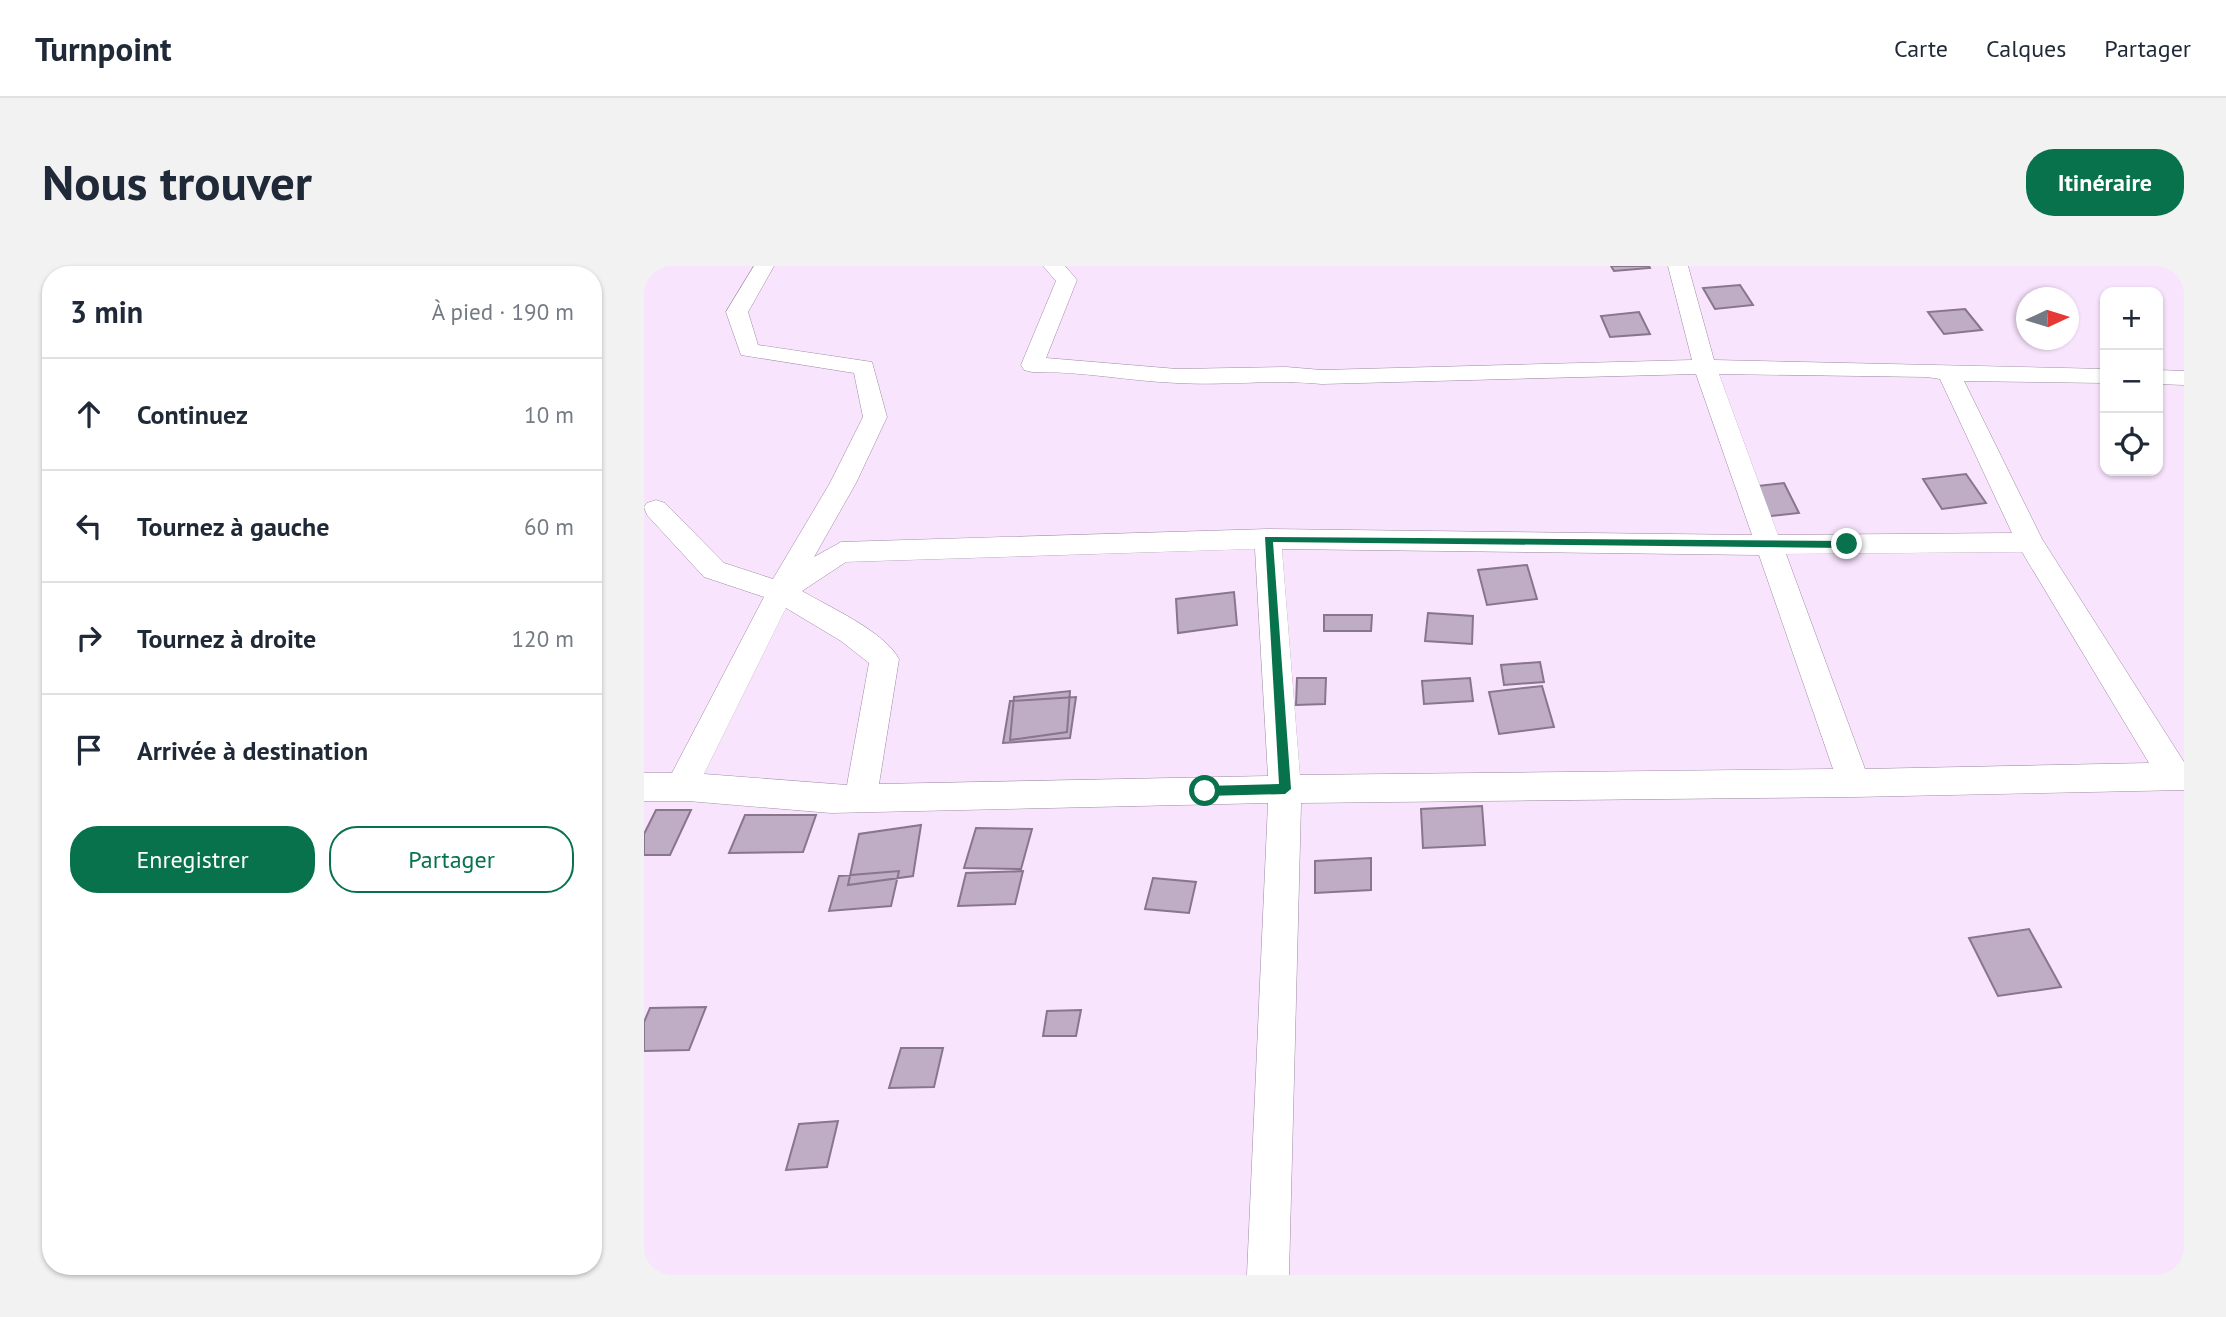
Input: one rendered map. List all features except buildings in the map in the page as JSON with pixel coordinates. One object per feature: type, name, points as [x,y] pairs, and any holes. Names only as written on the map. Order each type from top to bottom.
[{"type":"street","points":[[688,787],[688,770],[780,592],[843,484],[875,417],[864,367],[749,349],[737,312],[764,266]]},
{"type":"street","points":[[1054,266],[1067,280],[1032,365],[1055,364],[1177,376],[1298,373],[1322,377],[1705,368],[1927,370],[1949,374],[2100,376]]},
{"type":"street","points":[[1678,266],[1705,368],[1854,783]]},
{"type":"street","points":[[1949,374],[2030,542],[2179,776]]},
{"type":"street","points":[[2163,377],[2184,377]]},
{"type":"street","points":[[656,509],[714,570],[780,592],[850,634],[884,659],[861,798]]},
{"type":"street","points":[[780,592],[841,552],[1268,539],[1769,545],[2030,542]]},
{"type":"street","points":[[1268,539],[1285,789],[1268,1275]]},
{"type":"street","points":[[644,787],[688,787],[831,799],[1285,789],[1854,783],[2179,776]]},
{"type":"route","points":[[1205,791],[1285,789],[1268,539],[1847,544]]}]
